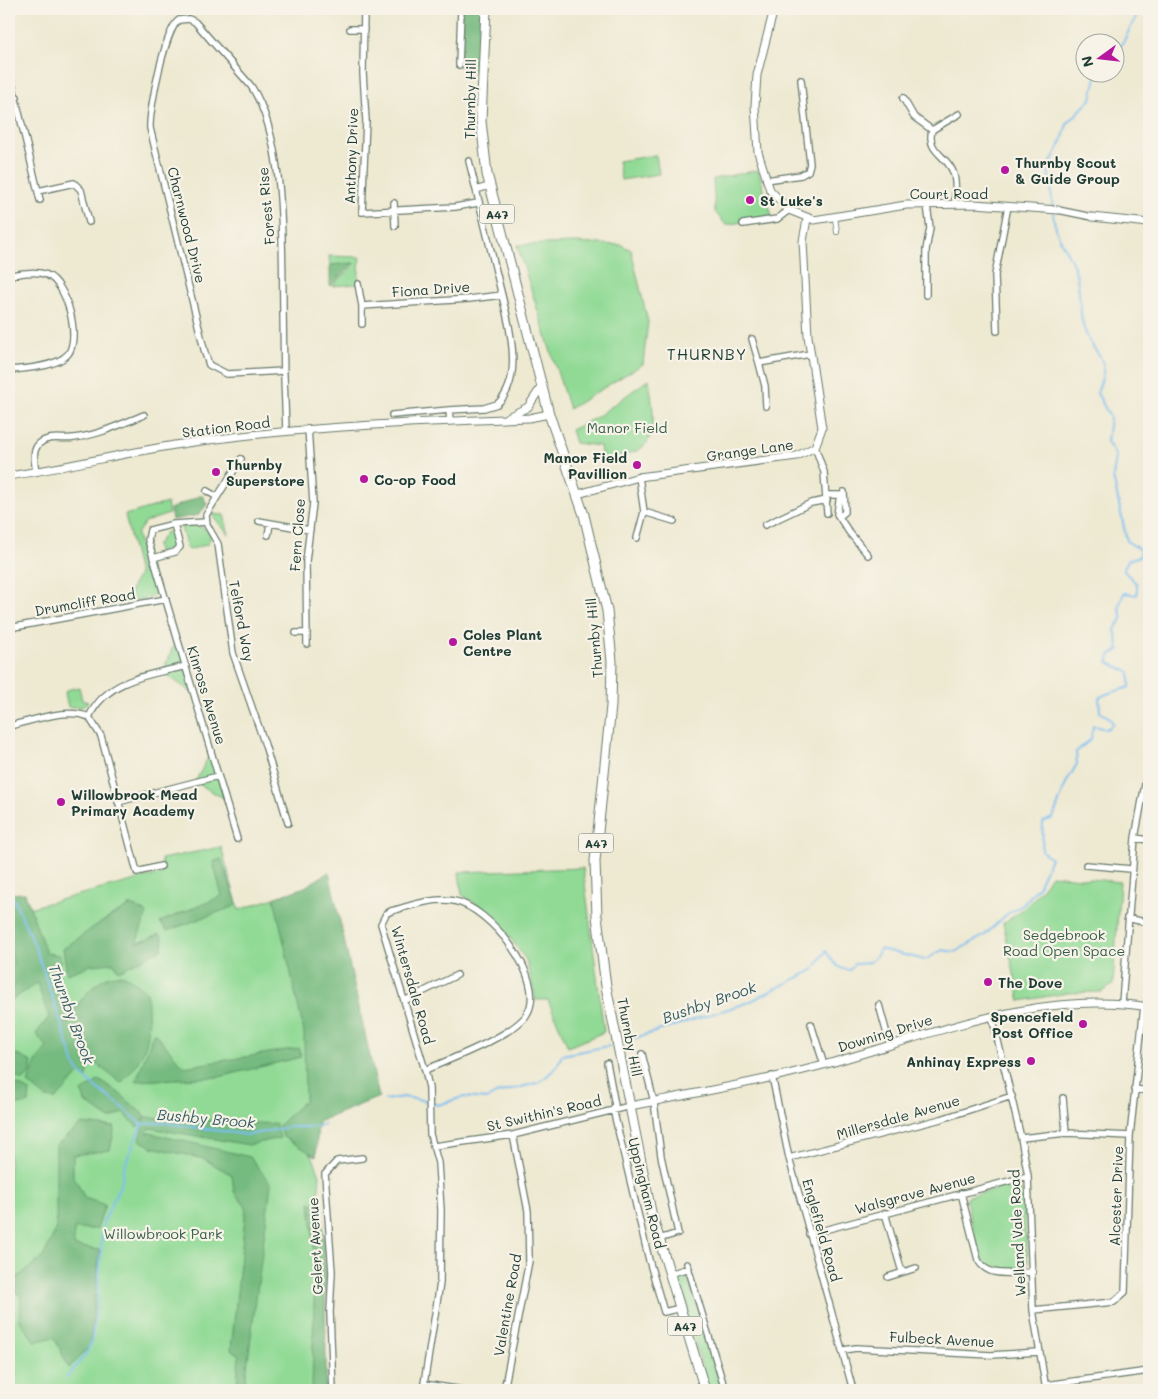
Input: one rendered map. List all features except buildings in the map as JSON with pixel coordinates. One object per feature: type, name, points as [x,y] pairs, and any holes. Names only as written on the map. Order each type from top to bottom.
[{"type":"highway","name":"Thurnby Hill","points":[[486,9],[481,121],[483,155],[549,414],[578,494],[603,588],[610,640],[611,706],[596,839],[596,886],[606,986],[647,1193],[670,1274]]},
{"type":"highway","name":"A47","points":[[670,1274],[705,1390]]},
{"type":"street","points":[[350,29],[364,29],[364,9]]},
{"type":"street","points":[[459,64],[462,9]]},
{"type":"street","points":[[774,9],[756,89],[758,152],[766,180],[776,198],[788,210],[807,219],[803,241],[810,354],[822,420],[822,435],[815,447],[824,472],[827,513]]},
{"type":"street","name":"Forest Rise","points":[[179,20],[189,19],[195,22],[250,86],[263,110],[275,162],[280,203],[286,430]]},
{"type":"street","name":"Charnwood Drive","points":[[179,20],[170,30],[150,106],[150,128],[205,353],[209,365],[227,374],[284,371]]},
{"type":"street","name":"Anthony Drive","points":[[364,29],[366,121],[362,212],[478,203]]},
{"type":"street","points":[[9,71],[17,97],[40,200]]},
{"type":"street","points":[[766,180],[801,175],[808,171],[810,164],[800,80]]},
{"type":"street","points":[[9,99],[17,97]]},
{"type":"street","points":[[903,98],[914,116],[932,130]]},
{"type":"street","points":[[955,204],[953,172],[932,147],[930,137],[932,130],[959,114]]},
{"type":"street","points":[[392,415],[484,408],[497,404],[502,400],[508,388],[512,364],[510,331],[469,161]]},
{"type":"street","points":[[38,192],[74,183],[80,190],[89,222]]},
{"type":"street","points":[[476,190],[490,186]]},
{"type":"street","points":[[394,202],[395,226]]},
{"type":"street","name":"Court Road","points":[[807,219],[821,220],[886,208],[955,204],[1042,208],[1092,217]]},
{"type":"street","points":[[926,295],[926,250],[930,228],[927,205]]},
{"type":"street","points":[[997,331],[995,275],[1008,206]]},
{"type":"street","points":[[743,224],[777,219],[788,210]]},
{"type":"street","points":[[1092,217],[1149,223]]},
{"type":"street","points":[[835,218],[837,232]]},
{"type":"street","points":[[9,276],[33,272],[48,275],[59,285],[74,328],[74,343],[67,356],[34,368],[9,370]]},
{"type":"street","points":[[358,284],[362,306],[362,324]]},
{"type":"street","name":"Fiona Drive","points":[[362,306],[469,299],[502,294]]},
{"type":"street","points":[[752,339],[765,386],[766,406]]},
{"type":"street","points":[[759,363],[810,354]]},
{"type":"street","name":"Station Road","points":[[501,420],[525,410],[542,386]]},
{"type":"street","points":[[449,410],[450,421]]},
{"type":"street","name":"Station Road","points":[[9,476],[208,440],[286,430],[539,418],[549,414]]},
{"type":"street","points":[[36,472],[35,452],[41,442],[52,438],[72,439],[92,434],[144,415]]},
{"type":"street","name":"Fern Close","points":[[307,644],[306,561],[313,502],[308,428]]},
{"type":"street","name":"Grange Lane","points":[[578,494],[640,476],[767,462],[805,454],[815,447]]},
{"type":"street","points":[[206,522],[206,515],[241,459]]},
{"type":"street","points":[[637,538],[644,512],[640,476]]},
{"type":"street","points":[[207,491],[217,497]]},
{"type":"street","points":[[840,517],[845,512],[844,492]]},
{"type":"street","points":[[765,525],[811,503],[840,495],[837,514],[868,555]]},
{"type":"street","points":[[644,512],[674,521]]},
{"type":"street","points":[[260,521],[310,530]]},
{"type":"street","name":"Kinross Avenue","points":[[206,522],[174,524],[148,532],[148,540],[236,839]]},
{"type":"street","name":"Telford Way","points":[[206,522],[218,544],[233,653],[265,745],[288,823]]},
{"type":"street","points":[[153,558],[175,552],[180,547],[174,524]]},
{"type":"street","points":[[268,534],[270,524]]},
{"type":"street","name":"Drumcliff Road","points":[[9,628],[166,599]]},
{"type":"street","points":[[296,633],[307,633]]},
{"type":"street","points":[[89,717],[100,698],[116,686],[186,666]]},
{"type":"street","points":[[9,726],[68,713],[78,713],[89,717],[101,736],[138,872],[161,866]]},
{"type":"street","points":[[1122,1003],[1127,918],[1135,838],[1149,763]]},
{"type":"street","points":[[118,802],[218,776]]},
{"type":"street","points":[[1135,838],[1149,840]]},
{"type":"street","points":[[1086,865],[1132,869]]},
{"type":"street","name":"Wintersdale Road","points":[[423,1387],[440,1283],[440,1187],[438,1163],[434,1146],[425,1070],[381,924],[386,914],[391,911],[428,901],[455,901],[473,908],[485,916],[504,937],[530,983],[531,1002],[528,1014],[512,1029],[425,1070]]},
{"type":"street","points":[[1127,918],[1149,922]]},
{"type":"street","points":[[404,1001],[457,975]]},
{"type":"street","name":"Downing Drive","points":[[630,1106],[824,1065],[992,1016],[1057,1004],[1122,1003],[1147,1007]]},
{"type":"street","points":[[879,1005],[890,1045]]},
{"type":"street","name":"Alcester Drive","points":[[1033,1310],[1114,1302],[1124,1292],[1130,1136],[1134,1089],[1147,1007]]},
{"type":"street","name":"Welland Vale Road","points":[[992,1016],[1012,1096],[1028,1176],[1033,1310],[1038,1352],[1046,1388]]},
{"type":"street","points":[[811,1024],[824,1065]]},
{"type":"street","name":"Uppingham Road","points":[[642,1054],[654,1102],[661,1156],[678,1232],[659,1239]]},
{"type":"street","name":"Uppingham Road","points":[[608,1063],[613,1109],[664,1312],[680,1308]]},
{"type":"street","name":"Englefield Road","points":[[772,1076],[789,1158],[809,1234],[844,1350],[853,1390]]},
{"type":"street","points":[[1134,1089],[1149,1091]]},
{"type":"street","name":"Millersdale Avenue","points":[[789,1158],[941,1119],[1012,1096]]},
{"type":"street","points":[[1063,1098],[1066,1133]]},
{"type":"street","name":"St Swithin's Road","points":[[434,1146],[513,1135],[630,1106]]},
{"type":"street","points":[[1021,1138],[1066,1133],[1130,1136]]},
{"type":"street","name":"Valentine Road","points":[[504,1390],[529,1261],[528,1211],[513,1135]]},
{"type":"street","name":"Gelert Avenue","points":[[332,1390],[330,1312],[332,1272],[325,1174],[337,1160],[362,1158]]},
{"type":"street","name":"Walsgrave Avenue","points":[[809,1234],[1028,1176]]},
{"type":"street","points":[[961,1193],[978,1260],[982,1268],[990,1273],[1033,1272]]},
{"type":"street","points":[[885,1213],[902,1272]]},
{"type":"street","points":[[670,1274],[688,1266],[725,1390]]},
{"type":"street","points":[[888,1277],[916,1268]]},
{"type":"street","name":"Fulbeck Avenue","points":[[844,1350],[856,1348],[1011,1355],[1038,1352]]},
{"type":"street","points":[[1046,1388],[1149,1371]]},
{"type":"street","points":[[423,1387],[463,1390]]},
{"type":"green space","points":[[461,9],[481,9],[478,72],[459,67]]},
{"type":"green space","points":[[656,155],[659,174],[621,180],[618,161]]},
{"type":"green space","points":[[758,170],[772,216],[726,225],[715,212],[713,179]]},
{"type":"green space","points":[[575,243],[622,245],[631,250],[648,322],[643,364],[569,409],[517,245]]},
{"type":"green space","points":[[329,256],[360,257],[358,284],[332,286],[355,264],[330,265]]},
{"type":"green space","points":[[354,263],[330,286],[330,265]]},
{"type":"green space","name":"Manor Field","points":[[649,379],[653,407],[653,427],[651,436],[640,449],[602,460],[600,446],[575,443],[571,430],[597,417]]},
{"type":"green space","points":[[202,495],[207,504],[199,515],[172,520],[170,509]]},
{"type":"green space","points":[[167,503],[169,514],[145,522],[137,534],[143,558],[147,557],[155,586],[159,588],[157,592],[149,597],[125,601],[139,574],[125,515]]},
{"type":"green space","points":[[211,514],[224,515],[229,535]]},
{"type":"green space","points":[[192,524],[203,528],[211,535],[208,544],[189,550],[187,549],[181,527]]},
{"type":"green space","points":[[166,532],[173,532],[176,544],[171,549],[159,553],[156,546]]},
{"type":"green space","points":[[177,638],[194,694],[162,672]]},
{"type":"green space","points":[[79,687],[82,700],[88,702],[82,707],[68,707],[65,693],[67,690]]},
{"type":"green space","points":[[211,752],[225,799],[195,782]]},
{"type":"green space","name":"Willowbrook Park","points":[[221,847],[239,910],[286,894],[319,1040],[305,1147],[312,1155],[320,1175],[317,1215],[325,1267],[326,1387],[324,1390],[9,1390],[9,913],[163,873],[161,859]]},
{"type":"green space","points":[[221,859],[238,905],[167,931],[160,922],[222,896],[213,862]]},
{"type":"green space","points":[[583,868],[604,1032],[568,1047],[548,1000],[536,1000],[526,960],[494,915],[462,895],[459,872]]},
{"type":"green space","points":[[329,872],[379,1097],[318,1122],[316,1156],[283,1137],[279,1125],[305,1100],[304,1032],[274,898],[305,887]]},
{"type":"green space","name":"Sedgebrook Road Open Space","points":[[1051,875],[1120,882],[1113,985],[1101,992],[1068,993],[1020,1001],[1003,923],[1030,902]]},
{"type":"green space","points":[[25,893],[46,953],[60,955],[61,961],[52,972],[54,971],[70,1015],[93,987],[108,977],[116,975],[128,977],[147,992],[149,1020],[147,1041],[139,1061],[121,1083],[85,1055],[89,1068],[86,1080],[80,1073],[56,1099],[46,1098],[28,1083],[36,1062],[47,1047],[36,1034],[49,1017],[37,983],[12,1000],[9,995],[15,983],[10,975],[13,963],[9,946],[9,894]]},
{"type":"green space","points":[[131,905],[147,913],[136,943],[160,934],[163,939],[162,949],[119,971],[114,963],[91,965],[67,974],[63,949],[98,924]]},
{"type":"green space","points":[[154,1032],[184,1067],[299,1048],[301,1057],[219,1077],[136,1081]]},
{"type":"green space","points":[[9,1051],[32,1062],[30,1074],[22,1081],[9,1072]]},
{"type":"green space","points":[[99,1080],[118,1092],[146,1117],[276,1124],[280,1138],[249,1145],[150,1128],[146,1132],[250,1157],[271,1184],[245,1383],[237,1384],[239,1355],[231,1350],[246,1207],[234,1192],[232,1175],[204,1159],[152,1147],[139,1140],[145,1118],[137,1127],[123,1113],[110,1119],[85,1102],[82,1092]]},
{"type":"green space","points":[[9,1081],[30,1091],[29,1103],[16,1105],[9,1109]]},
{"type":"green space","points":[[82,1124],[115,1127],[110,1150],[73,1155],[73,1175],[85,1198],[105,1205],[97,1229],[74,1229],[74,1246],[100,1250],[90,1346],[69,1368],[54,1337],[35,1342],[20,1321],[21,1295],[9,1289],[9,1284],[43,1257],[56,1230],[56,1145]]},
{"type":"green space","points":[[1013,1185],[1021,1190],[1023,1196],[1028,1263],[1021,1269],[993,1269],[984,1264],[980,1259],[966,1200],[969,1196]]},
{"type":"green space","points":[[310,1202],[322,1207],[325,1267],[326,1385],[323,1390],[312,1390],[315,1261]]},
{"type":"green space","points":[[685,1273],[722,1390],[709,1390],[675,1278]]},
{"type":"waterway","name":"Bushby Brook","points":[[1126,36],[1140,9],[1147,9]]},
{"type":"waterway","name":"Bushby Brook","points":[[1053,208],[1048,168],[1062,141],[1067,124],[1091,99],[1095,82]]},
{"type":"waterway","name":"Bushby Brook","points":[[629,1040],[747,1003],[813,970],[826,951],[839,967],[846,970],[850,970],[854,964],[867,963],[873,959],[880,949],[925,960],[942,950],[955,952],[985,935],[1007,914],[1023,905],[1038,887],[1051,858],[1042,851],[1043,822],[1053,818],[1067,781],[1077,764],[1076,752],[1091,739],[1093,726],[1107,729],[1113,724],[1110,718],[1100,712],[1099,698],[1130,687],[1130,673],[1108,662],[1111,654],[1119,650],[1115,629],[1122,619],[1119,606],[1124,593],[1137,595],[1137,584],[1123,570],[1128,560],[1140,556],[1141,551],[1127,541],[1113,477],[1116,456],[1107,442],[1110,417],[1097,393],[1103,372],[1102,360],[1083,327],[1076,273],[1056,230],[1053,213]]},
{"type":"waterway","name":"Thurnby Brook","points":[[9,889],[35,946],[76,1068],[91,1084],[126,1110],[141,1125]]},
{"type":"waterway","name":"Bushby Brook","points":[[432,1103],[438,1105],[463,1097],[487,1099],[496,1094],[540,1082],[556,1068],[562,1055],[609,1046]]},
{"type":"waterway","name":"Bushby Brook","points":[[385,1100],[403,1097],[427,1101]]},
{"type":"waterway","name":"Bushby Brook","points":[[67,1377],[86,1354],[91,1343],[97,1307],[103,1223],[122,1181],[123,1170],[141,1125],[158,1122],[248,1135],[289,1127],[315,1127],[325,1124]]},
{"type":"place","name":"Thurnby Scout & Guide Group","points":[[1005,170]]},
{"type":"place","name":"St Luke's","points":[[750,200]]},
{"type":"place","name":"Manor Field Pavillion","points":[[637,465]]},
{"type":"place","name":"Thurnby Superstore","points":[[216,472]]},
{"type":"place","name":"Co-op Food","points":[[364,479]]},
{"type":"place","name":"Coles Plant Centre","points":[[453,642]]},
{"type":"place","name":"Willowbrook Mead Primary Academy","points":[[61,802]]},
{"type":"place","name":"The Dove","points":[[988,982]]},
{"type":"place","name":"Spencefield Post Office","points":[[1083,1024]]},
{"type":"place","name":"Anhinay Express","points":[[1031,1061]]},
{"type":"district","name":"THURNBY","points":[[707,353]]}]
